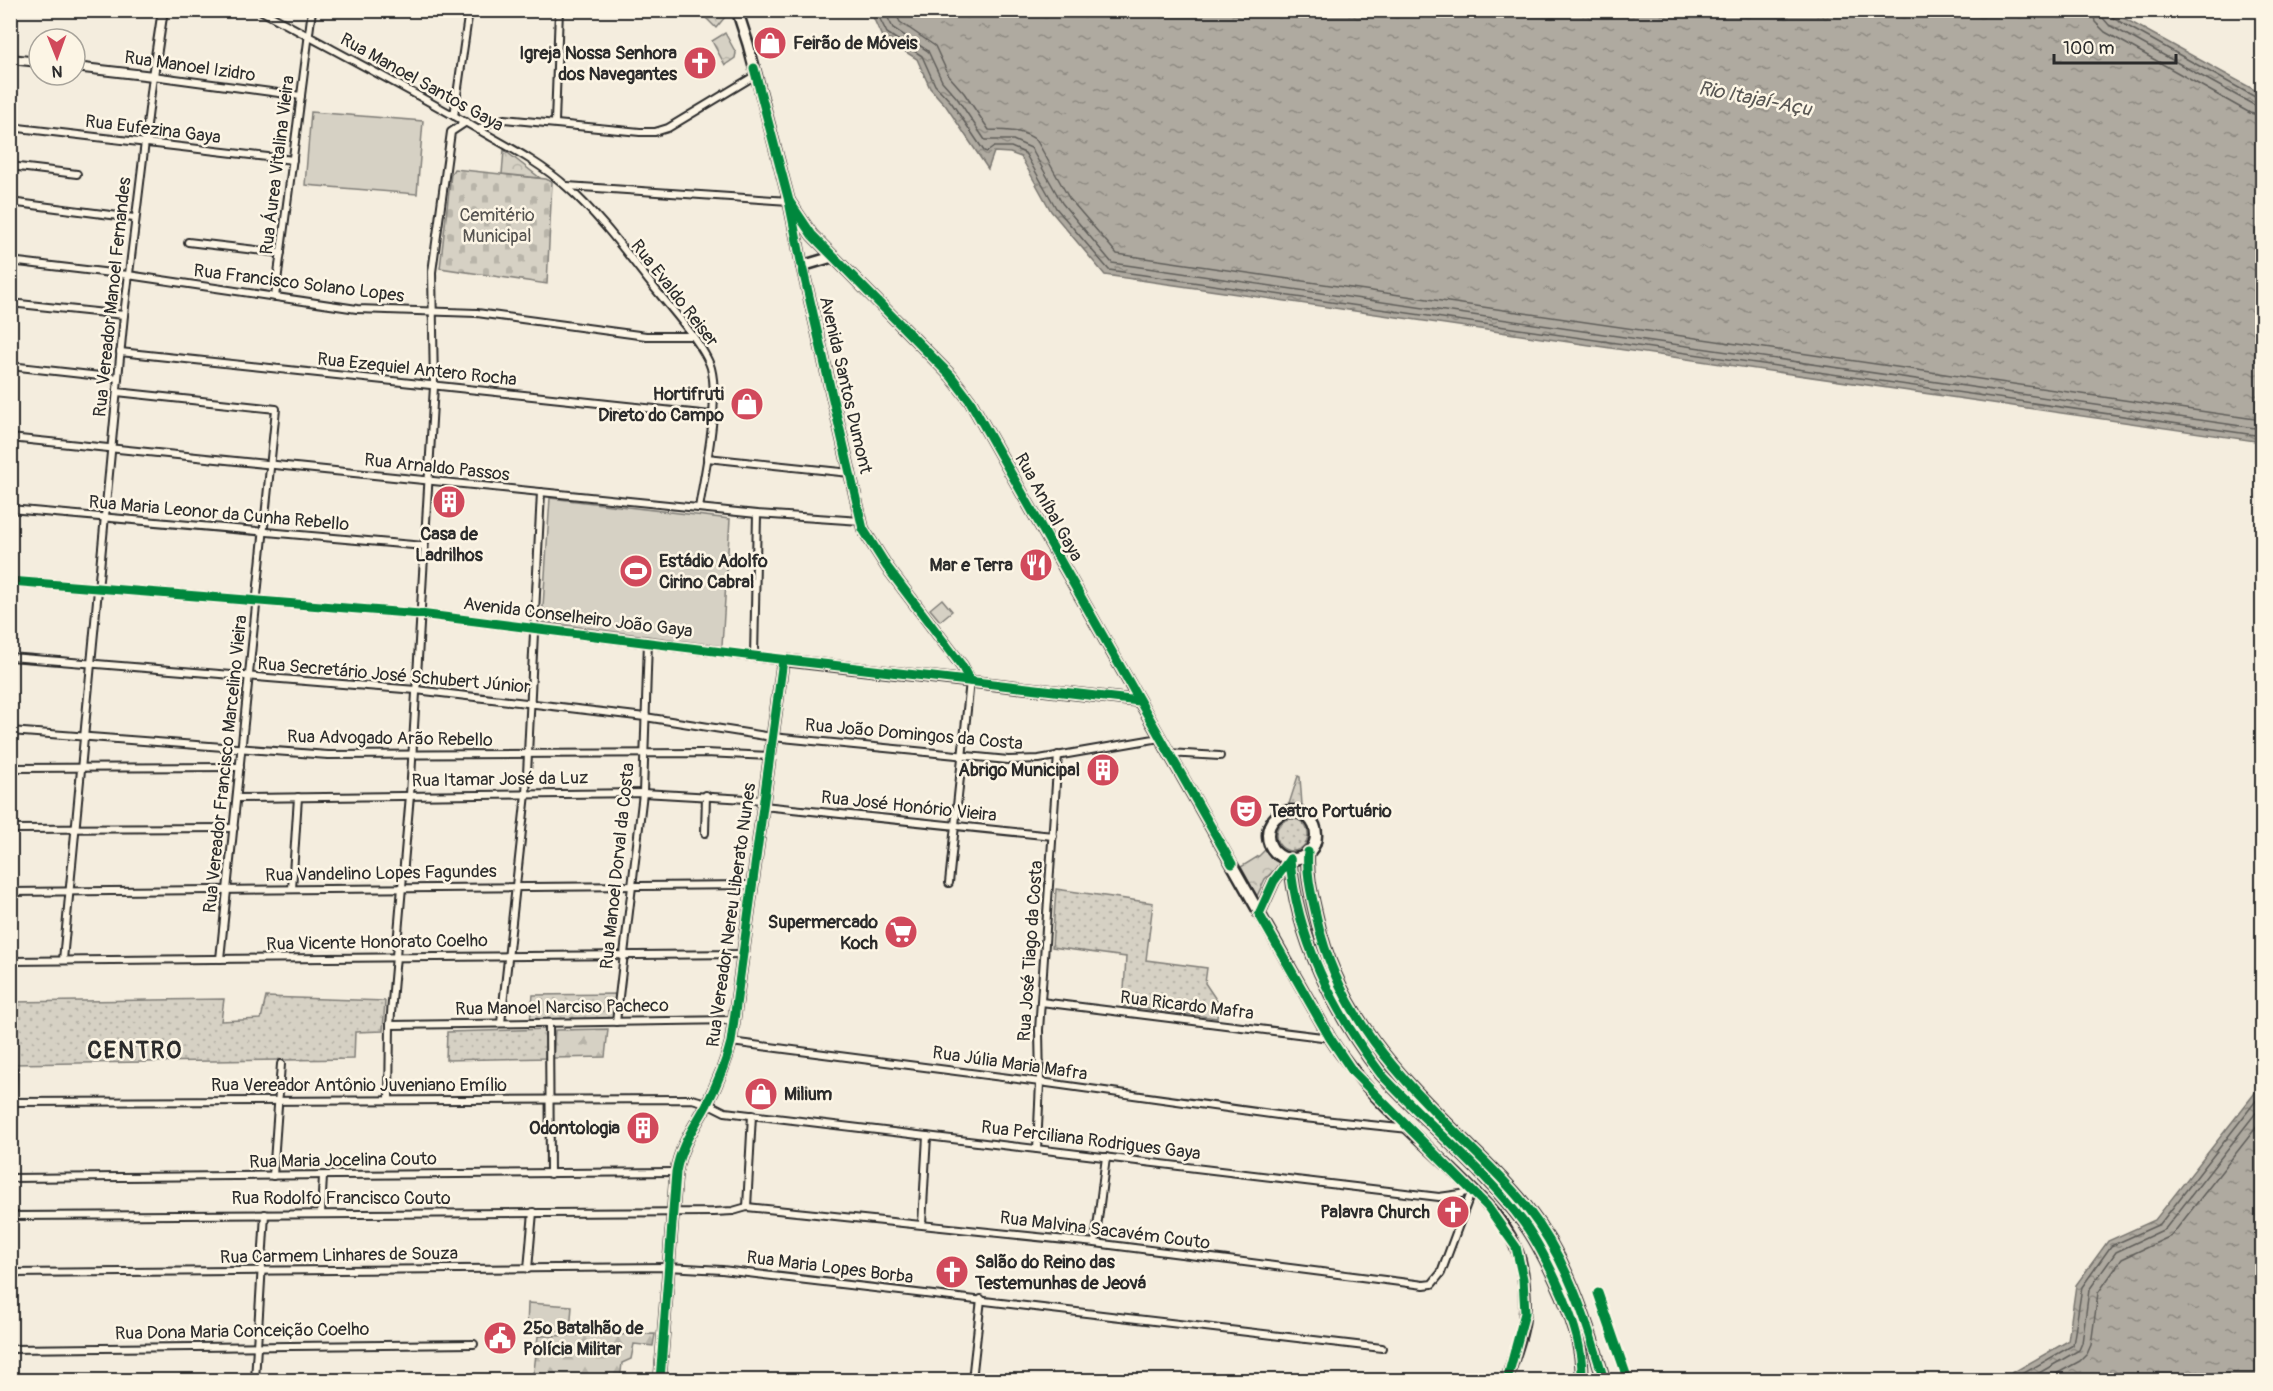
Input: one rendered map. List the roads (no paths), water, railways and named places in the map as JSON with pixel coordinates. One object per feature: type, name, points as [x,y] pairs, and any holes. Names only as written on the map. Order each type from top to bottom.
[{"type":"highway","points":[[1286,812],[1303,814],[1314,825],[1315,841],[1308,852],[1290,859],[1276,852],[1269,839],[1272,822],[1286,812]]},
{"type":"highway","points":[[1308,852],[1308,882],[1320,936],[1343,995],[1373,1042],[1391,1065],[1511,1187],[1540,1226],[1557,1253],[1576,1295],[1604,1380]]},
{"type":"highway","points":[[1290,859],[1292,881],[1308,941],[1336,1007],[1357,1042],[1381,1074],[1510,1205],[1534,1237],[1571,1317],[1581,1351],[1582,1380]]},
{"type":"main road","name":"Avenida Santos Dumont","points":[[737,10],[789,201],[861,521],[868,540],[962,666],[970,681]]},
{"type":"main road","points":[[742,24],[744,10]]},
{"type":"main road","name":"Rua Aníbal Gaya","points":[[789,201],[812,235],[951,376],[970,401],[1329,1038],[1353,1072],[1472,1190],[1496,1216],[1510,1236],[1522,1268],[1525,1292],[1523,1323],[1507,1380]]},
{"type":"main road","points":[[802,266],[832,257]]},
{"type":"main road","name":"Avenida Conselheiro João Gaya","points":[[783,660],[1139,701]]},
{"type":"main road","name":"Rua Vereador Nereu Liberato Nunes","points":[[660,1380],[676,1172],[684,1142],[708,1102],[726,1062],[731,1042],[783,660]]},
{"type":"main road","points":[[1259,914],[1274,881],[1290,859]]},
{"type":"street","name":"Rua Vereador Manoel Fernandes","points":[[63,960],[134,218],[163,10]]},
{"type":"street","name":"Rua Manoel Santos Gaya","points":[[260,10],[466,122],[566,186]]},
{"type":"street","name":"Rua Áurea Vitalina Vieira","points":[[275,297],[312,10]]},
{"type":"street","points":[[454,116],[469,10]]},
{"type":"street","points":[[555,122],[559,10]]},
{"type":"street","points":[[10,59],[27,61]]},
{"type":"street","name":"Rua Manoel Izidro","points":[[87,68],[301,96]]},
{"type":"street","points":[[479,130],[486,124],[504,119],[555,122],[632,132],[655,132],[668,128],[756,75]]},
{"type":"street","points":[[389,1100],[394,957],[410,795],[434,386],[434,250],[451,132],[466,122]]},
{"type":"street","name":"Rua Eufezina Gaya","points":[[10,127],[293,160]]},
{"type":"street","points":[[10,166],[77,174]]},
{"type":"street","points":[[566,186],[789,201]]},
{"type":"street","name":"Rua Evaldo Reiser","points":[[566,186],[616,242],[692,336],[711,367],[714,386],[699,508]]},
{"type":"street","points":[[10,202],[134,218]]},
{"type":"street","points":[[188,242],[281,253]]},
{"type":"street","name":"Rua Francisco Solano Lopes","points":[[10,261],[128,275],[366,310],[488,314],[646,336],[692,336]]},
{"type":"street","points":[[10,303],[124,315]]},
{"type":"street","name":"Rua Ezequiel Antero Rocha","points":[[120,352],[711,415]]},
{"type":"street","points":[[10,366],[118,378]]},
{"type":"street","name":"Rua Vereador Francisco Marcelino Vieira","points":[[117,392],[276,409],[220,959]]},
{"type":"street","name":"Rua Arnaldo Passos","points":[[10,438],[758,514],[861,521]]},
{"type":"street","points":[[706,458],[850,473]]},
{"type":"street","points":[[501,1023],[526,794],[541,492]]},
{"type":"street","name":"Rua Maria Leonor da Cunha Rebello","points":[[10,510],[424,546]]},
{"type":"street","points":[[754,657],[758,514]]},
{"type":"street","name":"Avenida Conselheiro João Gaya","points":[[10,581],[420,614],[783,660]]},
{"type":"street","name":"Rua Manoel Dorval da Costa","points":[[616,1022],[643,793],[648,642]]},
{"type":"street","name":"Rua Secretário José Schubert Júnior","points":[[10,657],[416,690],[645,717],[772,737]]},
{"type":"street","points":[[949,883],[970,681]]},
{"type":"street","name":"Rua Advogado Arão Rebello","points":[[10,731],[328,755],[770,756]]},
{"type":"street","name":"Rua João Domingos da Costa","points":[[772,737],[1019,760],[1160,738]]},
{"type":"street","points":[[1167,753],[1220,756]]},
{"type":"street","name":"Rua José Tiago da Costa","points":[[1037,1149],[1040,1082],[1039,1030],[1058,755]]},
{"type":"street","points":[[10,768],[240,767]]},
{"type":"street","name":"Rua Itamar José da Luz","points":[[237,798],[643,793],[705,795],[764,803]]},
{"type":"street","points":[[705,795],[705,833]]},
{"type":"street","points":[[292,889],[298,797]]},
{"type":"street","name":"Rua José Honório Vieira","points":[[764,803],[1053,836]]},
{"type":"street","points":[[10,829],[234,828]]},
{"type":"street","name":"Rua Vandelino Lopes Fagundes","points":[[10,892],[752,885]]},
{"type":"street","name":"Rua Vicente Honorato Coelho","points":[[10,961],[744,954]]},
{"type":"street","name":"Rua Ricardo Mafra","points":[[1041,1002],[1329,1038]]},
{"type":"street","name":"Rua Manoel Narciso Pacheco","points":[[390,1025],[735,1020]]},
{"type":"street","points":[[549,1023],[550,1174]]},
{"type":"street","name":"Rua Júlia Maria Mafra","points":[[731,1042],[1285,1116],[1410,1129]]},
{"type":"street","points":[[273,1176],[281,1065]]},
{"type":"street","points":[[11,1102],[13,1069]]},
{"type":"street","name":"Rua Vereador Antônio Juveniano Emílio","points":[[11,1102],[692,1099],[708,1102]]},
{"type":"street","name":"Rua Perciliana Rodrigues Gaya","points":[[708,1102],[725,1112],[1439,1197],[1472,1190]]},
{"type":"street","points":[[747,1207],[752,1115]]},
{"type":"street","points":[[922,1224],[927,1136]]},
{"type":"street","points":[[1095,1243],[1106,1157]]},
{"type":"street","name":"Rua Maria Jocelina Couto","points":[[10,1179],[676,1172]]},
{"type":"street","points":[[321,1214],[323,1176]]},
{"type":"street","name":"Rua Malvina Sacavém Couto","points":[[672,1211],[733,1211],[747,1207],[922,1224],[1095,1243],[1424,1285],[1432,1284],[1441,1273],[1472,1190]]},
{"type":"street","name":"Rua Rodolfo Francisco Couto","points":[[10,1216],[672,1211]]},
{"type":"street","points":[[528,1269],[533,1212]]},
{"type":"street","points":[[255,1380],[264,1214]]},
{"type":"street","name":"Rua Carmem Linhares de Souza","points":[[10,1273],[668,1267]]},
{"type":"street","name":"Rua Maria Lopes Borba","points":[[668,1267],[750,1272],[1382,1348]]},
{"type":"street","points":[[1598,1293],[1628,1380]]},
{"type":"street","points":[[972,1380],[981,1299]]},
{"type":"street","name":"Rua Dona Maria Conceição Coelho","points":[[10,1348],[474,1344]]},
{"type":"water","name":"Rio Itajaí-Açu","points":[[863,11],[2111,11],[2262,94],[2262,442],[1105,275],[1051,211],[1021,157],[1010,153],[994,152],[988,169],[946,106],[930,88],[917,59],[882,37],[873,17]]},
{"type":"water","points":[[2262,1084],[2262,1380],[2000,1380],[2068,1341],[2076,1285],[2108,1241],[2155,1220]]},
{"type":"place","name":"Feirão de Móveis","points":[[770,43]]},
{"type":"place","name":"Igreja Nossa Senhora dos Navegantes","points":[[700,63]]},
{"type":"place","name":"Hortifruti Direto do Campo","points":[[747,404]]},
{"type":"place","name":"Casa de Ladrilhos","points":[[449,502]]},
{"type":"place","name":"Mar e Terra","points":[[1036,565]]},
{"type":"place","name":"Estádio Adolfo Cirino Cabral","points":[[636,571]]},
{"type":"place","name":"Abrigo Municipal","points":[[1103,770]]},
{"type":"place","name":"Teatro Portuário","points":[[1246,811]]},
{"type":"place","name":"Supermercado Koch","points":[[901,932]]},
{"type":"place","name":"Milium","points":[[761,1094]]},
{"type":"place","name":"Odontologia","points":[[643,1128]]},
{"type":"place","name":"Palavra Church","points":[[1453,1212]]},
{"type":"place","name":"Salão do Reino das Testemunhas de Jeová","points":[[952,1272]]},
{"type":"place","name":"25º Batalhão de Polícia Militar","points":[[500,1338]]},
{"type":"district","name":"CENTRO","points":[[135,1050]]},
{"type":"park label","name":"Cemitério Municipal","points":[[497,225]]}]
